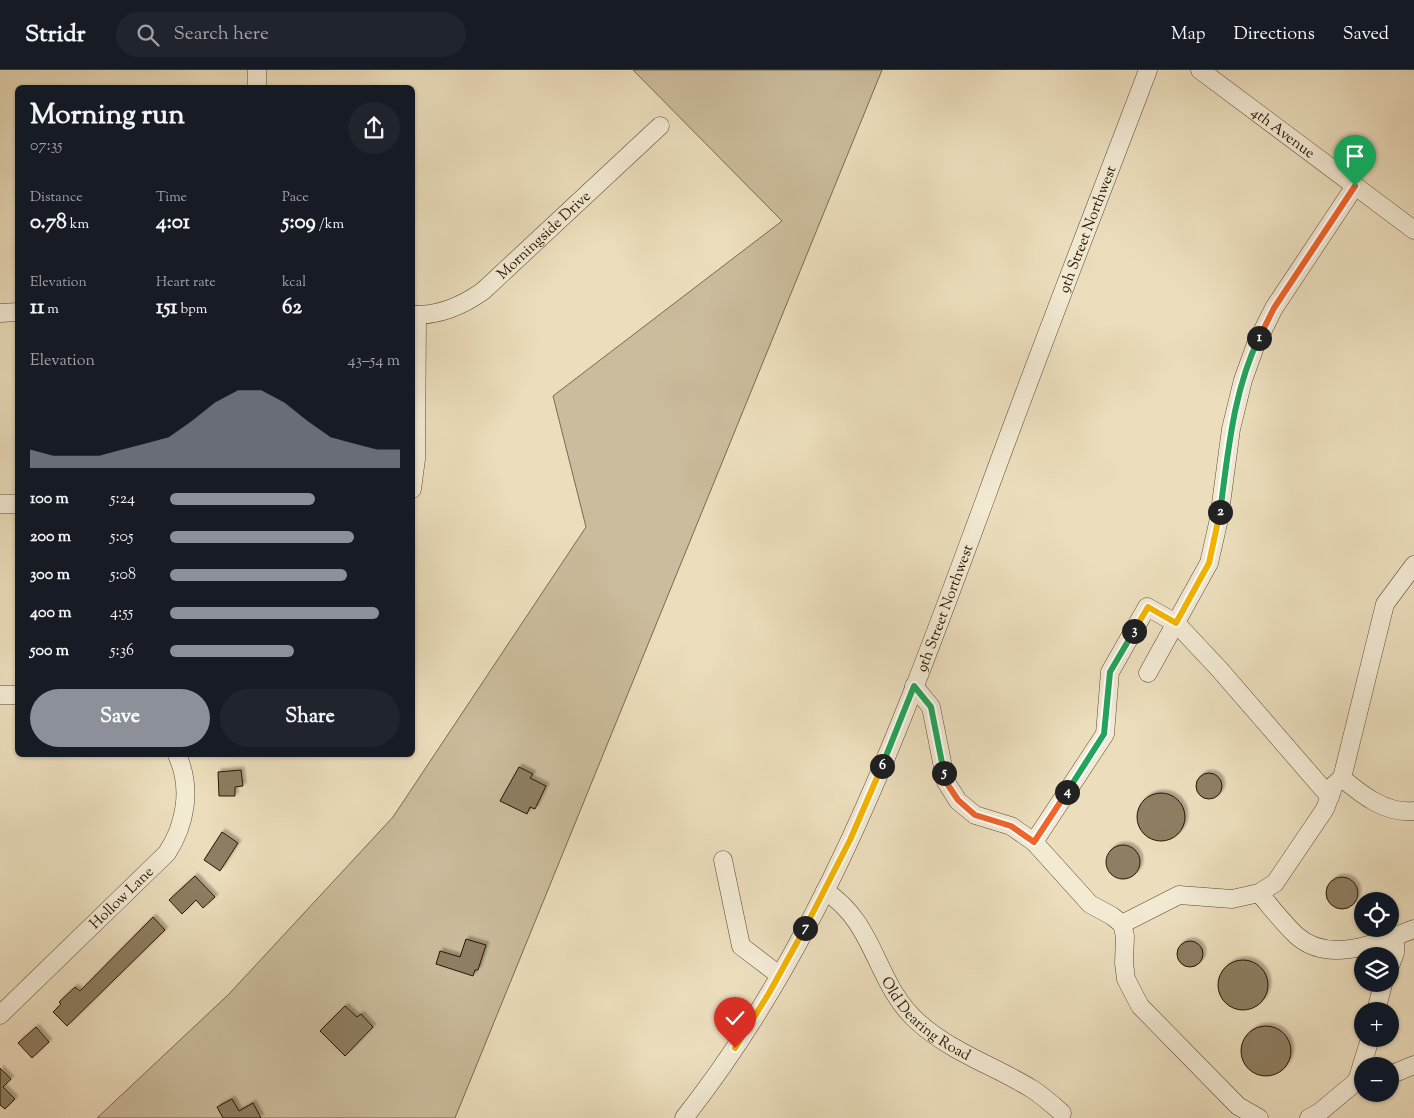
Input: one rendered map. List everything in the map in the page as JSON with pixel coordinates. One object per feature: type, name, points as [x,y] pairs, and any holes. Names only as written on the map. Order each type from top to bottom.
[{"type":"street","points":[[257,70],[257,85]]},
{"type":"street","name":"9th Street Northwest","points":[[684,1118],[735,1048],[779,976],[825,890],[886,757],[1148,70]]},
{"type":"street","name":"4th Avenue","points":[[1200,70],[1414,230]]},
{"type":"street","name":"Morningside Drive","points":[[415,315],[433,314],[452,309],[471,300],[483,291],[660,126]]},
{"type":"street","points":[[1148,673],[1209,563],[1219,519],[1232,429],[1243,380],[1256,344],[1274,308],[1355,186]]},
{"type":"street","points":[[0,313],[15,312]]},
{"type":"street","points":[[415,315],[415,466]]},
{"type":"street","points":[[0,504],[15,504]]},
{"type":"street","points":[[1122,924],[1179,895],[1232,898],[1258,893],[1275,883],[1324,809],[1334,785],[1342,778],[1385,604],[1414,565]]},
{"type":"street","points":[[1034,842],[1104,734],[1110,672],[1148,607],[1176,623],[1220,670],[1330,797]]},
{"type":"street","points":[[914,686],[931,707],[946,782],[958,800],[975,815],[1011,826],[1034,842],[1090,904],[1122,924],[1125,936],[1124,963],[1126,979],[1140,1006],[1238,1106],[1259,1118]]},
{"type":"street","points":[[0,694],[15,695]]},
{"type":"street","name":"Hollow Lane","points":[[0,1014],[167,853],[182,824],[185,801],[183,772],[178,757]]},
{"type":"street","points":[[1342,778],[1362,795],[1385,807],[1403,812],[1414,811]]},
{"type":"street","points":[[723,860],[741,946],[779,976]]},
{"type":"street","name":"Old Dearing Road","points":[[825,890],[846,907],[864,930],[889,986],[917,1022],[956,1050],[1032,1089],[1062,1113]]},
{"type":"street","points":[[1258,893],[1298,936],[1316,947],[1331,950],[1351,949],[1392,937]]},
{"type":"street","points":[[1399,935],[1414,929]]},
{"type":"street","points":[[1399,1071],[1414,1065]]},
{"type":"street","points":[[1309,1118],[1320,1112],[1354,1085]]},
{"type":"shaded area","points":[[633,70],[882,70],[455,1118],[97,1118],[229,994],[393,817],[586,527],[553,396],[782,221]]},
{"type":"building","points":[[519,767],[533,774],[530,778],[546,786],[535,809],[530,807],[527,814],[500,801]]},
{"type":"building","points":[[241,770],[243,786],[235,787],[235,796],[219,796],[218,772]]},
{"type":"building","points":[[1209,773],[1218,777],[1222,786],[1218,795],[1209,799],[1200,795],[1196,786],[1200,777]]},
{"type":"building","points":[[1156,793],[1166,793],[1178,800],[1185,812],[1185,822],[1178,834],[1166,841],[1156,841],[1148,837],[1141,830],[1137,822],[1137,812],[1141,804],[1148,797]]},
{"type":"building","points":[[222,832],[238,843],[220,871],[204,860]]},
{"type":"building","points":[[1123,845],[1130,846],[1135,850],[1139,855],[1139,869],[1135,874],[1130,878],[1123,879],[1116,878],[1111,874],[1107,869],[1106,862],[1107,855],[1111,850],[1116,846]]},
{"type":"building","points":[[195,876],[215,897],[203,908],[196,900],[182,914],[169,900]]},
{"type":"building","points":[[1336,878],[1348,878],[1357,887],[1358,892],[1354,892],[1354,903],[1348,908],[1336,908],[1327,899],[1327,887]]},
{"type":"building","points":[[153,917],[165,930],[67,1026],[53,1012],[61,1004],[59,1002],[75,987],[80,991]]},
{"type":"building","points":[[466,939],[486,945],[478,970],[475,970],[473,976],[436,964],[440,951],[460,957]]},
{"type":"building","points":[[1190,941],[1199,945],[1203,954],[1199,963],[1190,967],[1181,963],[1177,954],[1181,945]]},
{"type":"building","points":[[1243,960],[1252,962],[1263,971],[1268,985],[1266,994],[1257,1005],[1243,1010],[1234,1008],[1223,999],[1218,985],[1220,976],[1229,965]]},
{"type":"building","points":[[345,1006],[357,1017],[361,1014],[373,1027],[345,1056],[320,1031]]},
{"type":"building","points":[[1266,1026],[1276,1028],[1284,1033],[1289,1041],[1291,1051],[1289,1061],[1284,1069],[1276,1074],[1266,1076],[1256,1074],[1248,1069],[1243,1061],[1241,1051],[1243,1041],[1248,1033],[1256,1028]]},
{"type":"building","points":[[36,1027],[49,1042],[32,1058],[18,1043]]},
{"type":"building","points":[[0,1068],[11,1079],[3,1087],[15,1099],[5,1109],[0,1105]]},
{"type":"building","points":[[232,1099],[239,1111],[253,1103],[261,1118],[223,1118],[217,1107]]},
{"type":"route","points":[[735,1048],[786,963],[850,840],[914,686],[931,707],[946,782],[958,800],[975,815],[1011,826],[1034,842],[1104,734],[1110,672],[1148,607],[1176,623],[1209,563],[1219,519],[1232,429],[1243,380],[1256,344],[1274,308],[1355,186]]}]
